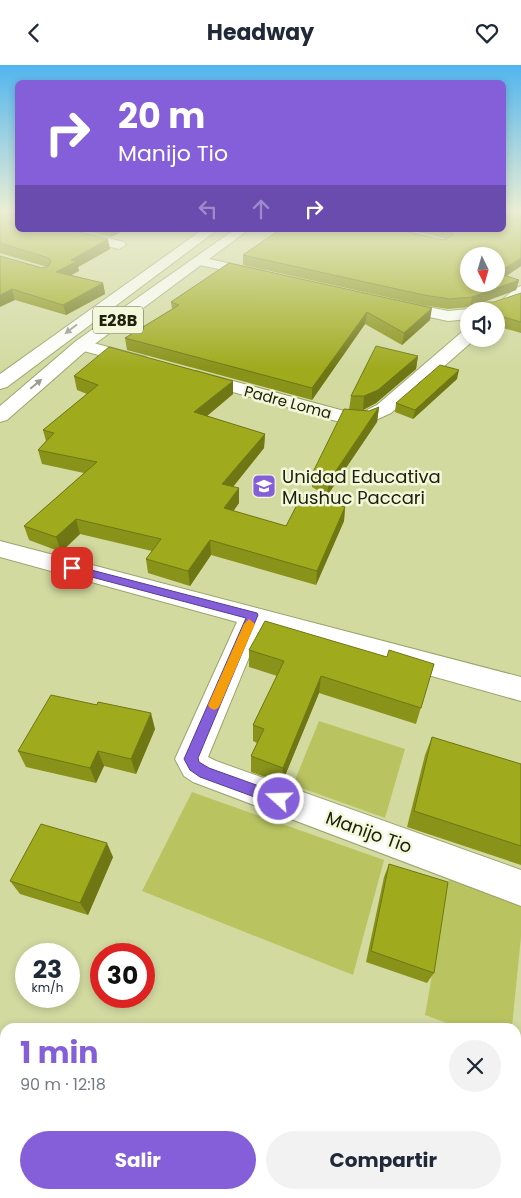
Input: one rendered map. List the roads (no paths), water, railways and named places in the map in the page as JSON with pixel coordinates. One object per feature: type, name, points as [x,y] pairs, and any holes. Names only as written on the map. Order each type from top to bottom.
[{"type":"main road","name":"E28B","points":[[2,379],[163,263]]},
{"type":"main road","name":"E28B","points":[[0,416],[82,345],[197,263]]},
{"type":"main road","points":[[208,263],[278,279]]},
{"type":"main road","points":[[500,302],[519,295]]},
{"type":"main road","points":[[505,306],[519,295]]},
{"type":"main road","points":[[384,303],[448,316],[460,315]]},
{"type":"main road","name":"Padre Loma","points":[[177,371],[347,418],[367,418],[384,409],[460,343]]},
{"type":"main road","points":[[82,345],[158,366]]},
{"type":"main road","points":[[0,549],[253,615],[521,689]]},
{"type":"main road","name":"Manijo Tio","points":[[253,615],[191,759],[194,766],[204,772],[521,888]]},
{"type":"place","name":"Unidad Educativa Mushuc Paccari","points":[[264,486]]}]
